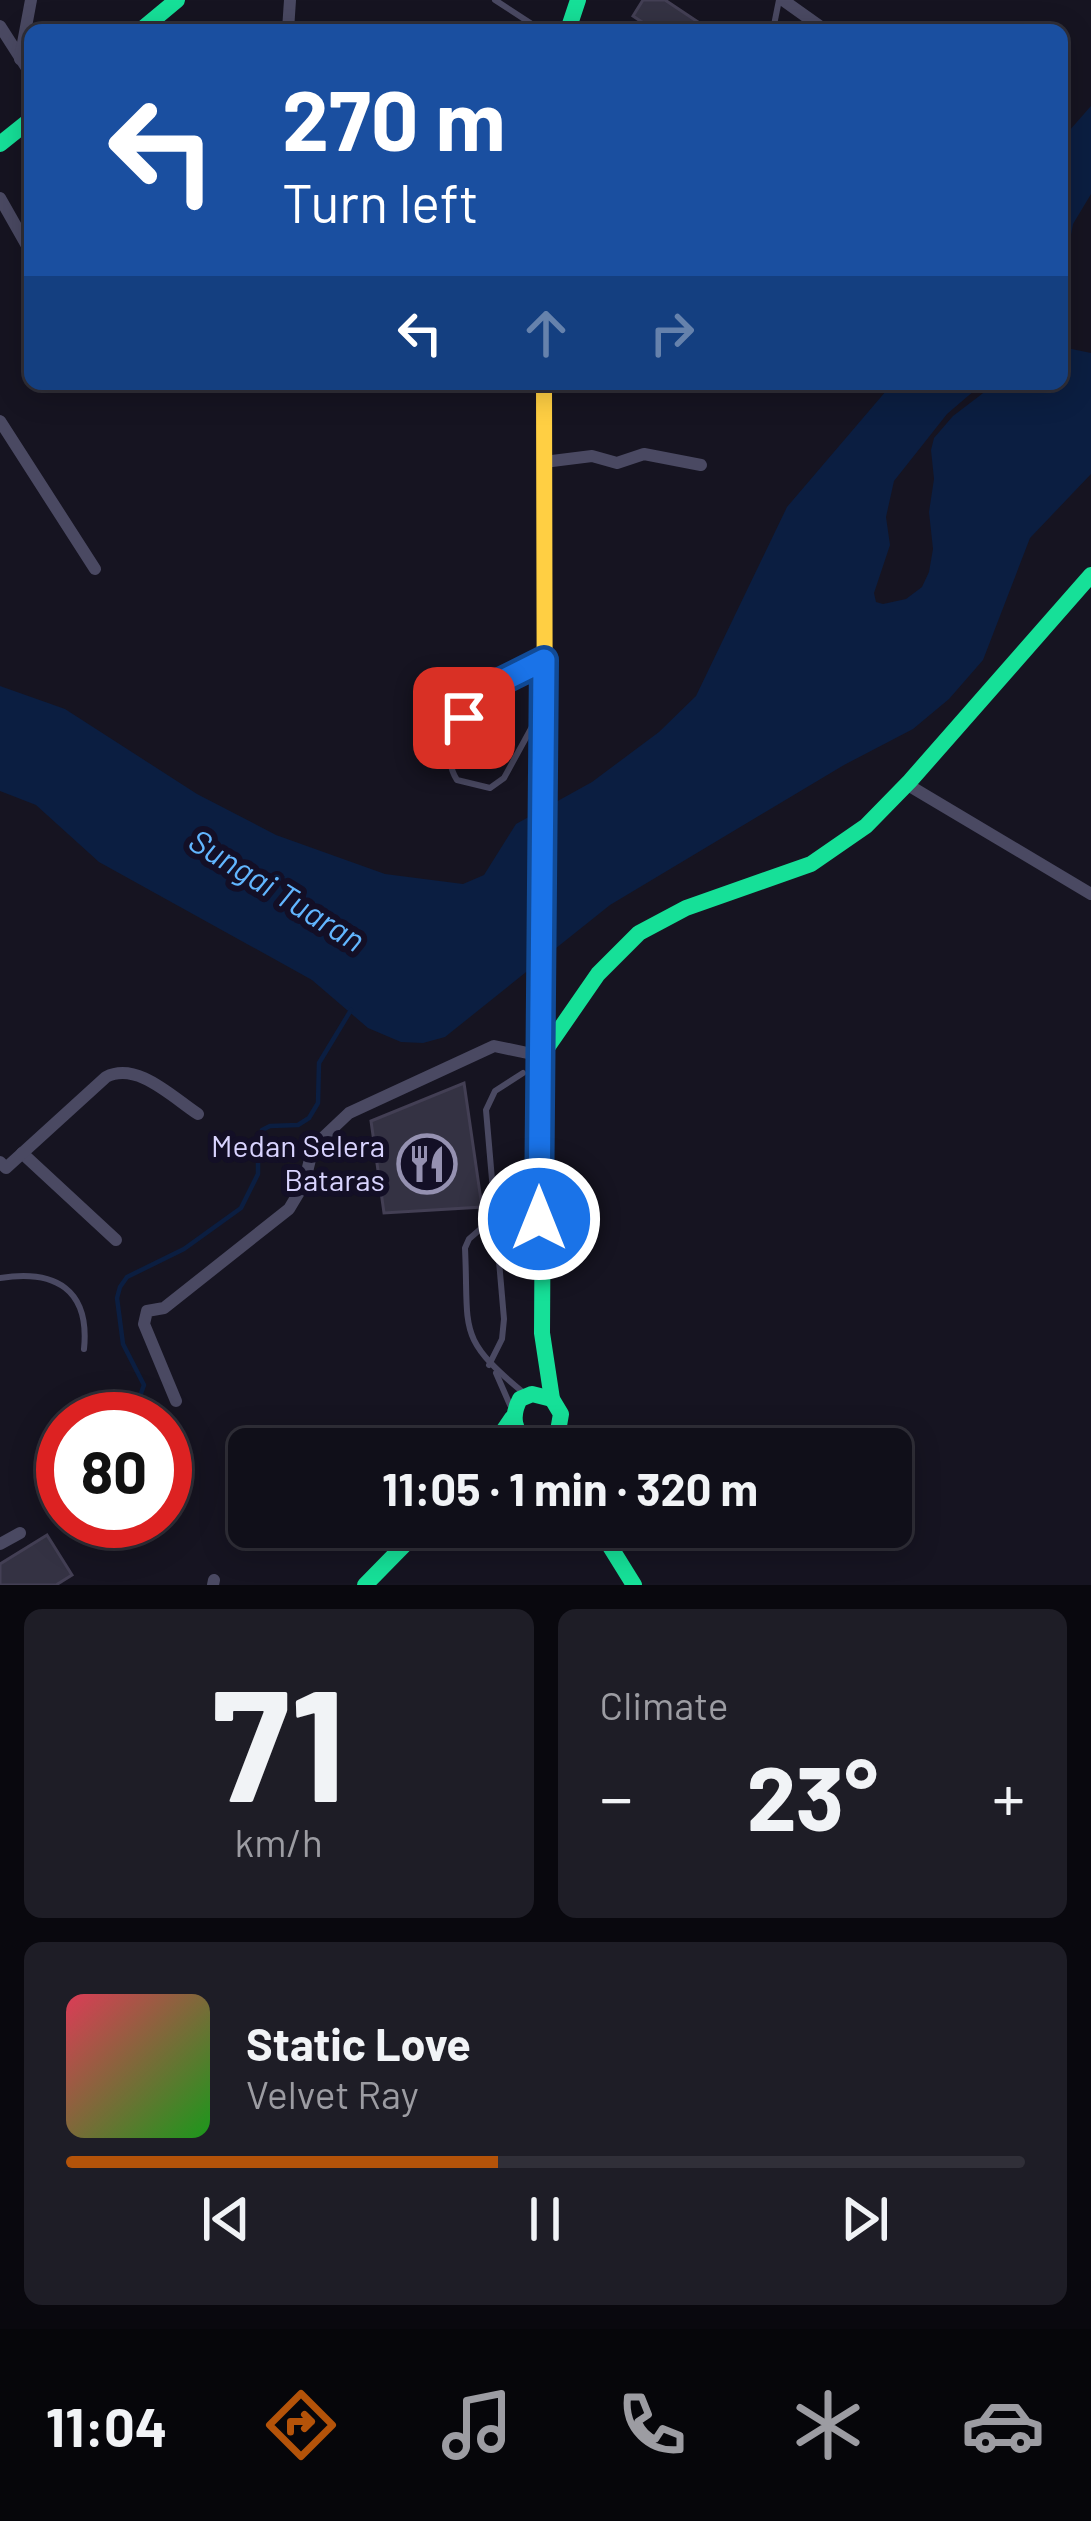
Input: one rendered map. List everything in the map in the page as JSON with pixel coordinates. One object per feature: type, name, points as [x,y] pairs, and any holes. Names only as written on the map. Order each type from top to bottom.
[{"type":"main road","points":[[148,24],[177,0]]},
{"type":"main road","points":[[0,144],[24,125]]},
{"type":"main road","points":[[544,390],[542,1334],[561,1428]]},
{"type":"main road","points":[[542,1056],[604,966],[640,932],[694,904],[834,851],[908,785],[1091,575]]},
{"type":"main road","points":[[504,1428],[529,1395],[542,1334]]},
{"type":"main road","points":[[529,1395],[552,1399]]},
{"type":"main road","points":[[512,1415],[515,1428]]},
{"type":"main road","points":[[365,1585],[401,1548]]},
{"type":"main road","points":[[611,1548],[634,1585]]},
{"type":"street","points":[[781,0],[816,24]]},
{"type":"street","points":[[0,26],[24,64]]},
{"type":"street","points":[[20,58],[24,37]]},
{"type":"street","points":[[0,198],[24,240]]},
{"type":"street","points":[[0,421],[95,568]]},
{"type":"street","points":[[544,462],[592,457],[617,463],[644,454],[701,465]]},
{"type":"street","points":[[908,785],[1091,894]]},
{"type":"street","points":[[172,1392],[145,1324],[147,1311],[164,1308],[289,1210],[304,1184],[313,1148],[333,1127],[349,1113],[494,1046],[542,1056]]},
{"type":"street","points":[[2,1170],[106,1077],[122,1070],[135,1073],[198,1114]]},
{"type":"street","points":[[22,1153],[116,1240]]},
{"type":"street","points":[[0,1544],[20,1533]]},
{"type":"lane","points":[[495,0],[532,24]]},
{"type":"lane","points":[[544,660],[494,685],[464,718],[450,748],[450,770],[457,780],[490,788],[504,778],[533,725],[546,723]]},
{"type":"lane","points":[[491,1368],[504,1319],[493,1219],[488,1102],[511,1078],[523,1073]]},
{"type":"lane","points":[[493,1219],[469,1238],[465,1248],[470,1337],[491,1368],[512,1415]]},
{"type":"lane","points":[[0,1278],[47,1278],[68,1288],[82,1308],[84,1349]]},
{"type":"lane","points":[[491,1368],[529,1395]]},
{"type":"water","points":[[1091,106],[1091,194],[1073,224],[1068,252],[1068,132]]},
{"type":"water","name":"Sungai Tuaran","points":[[1068,348],[1091,353],[1091,474],[1030,538],[983,660],[949,699],[913,729],[610,905],[445,1037],[401,1042],[368,1028],[312,980],[99,862],[36,805],[0,791],[0,686],[65,709],[197,794],[276,835],[385,874],[463,884],[484,875],[516,824],[592,782],[659,732],[696,696],[787,507],[887,390],[975,390],[947,414],[894,481],[886,517],[890,545],[874,593],[876,602],[906,599],[922,587],[933,549],[931,450],[934,438],[987,390],[1068,390]]},
{"type":"building","points":[[643,0],[665,0],[701,24],[645,24],[633,16]]},
{"type":"building","name":"Medan Selera Bataras","points":[[464,1083],[482,1207],[384,1213],[371,1121]]},
{"type":"building","points":[[36,1542],[36,1548],[55,1548],[72,1575],[56,1585],[0,1585],[0,1564]]},
{"type":"waterway","points":[[141,1392],[144,1385],[123,1344],[120,1287],[127,1277],[184,1249],[241,1208],[258,1174],[262,1130],[298,1125],[309,1118],[318,1103],[319,1063],[351,1010]]},
{"type":"traffic: fast","points":[[148,24],[177,0]]},
{"type":"traffic: fast","points":[[570,24],[578,0]]},
{"type":"traffic: fast","points":[[0,144],[24,125]]},
{"type":"traffic: fast","points":[[542,1055],[598,974],[639,933],[686,908],[811,864],[866,826],[1091,575]]},
{"type":"traffic: fast","points":[[545,819],[542,1333],[552,1399],[561,1414],[559,1428]]},
{"type":"traffic: fast","points":[[518,1428],[515,1411],[520,1399],[532,1394],[552,1399]]},
{"type":"traffic: fast","points":[[505,1428],[512,1418]]},
{"type":"traffic: fast","points":[[365,1585],[401,1548]]},
{"type":"traffic: fast","points":[[611,1548],[634,1585]]},
{"type":"traffic: slow","points":[[544,390],[545,819]]},
{"type":"place","name":"Medan Selera Bataras","points":[[427,1164]]},
{"type":"route","points":[[464,718],[494,685],[544,660],[539,1219]]}]
